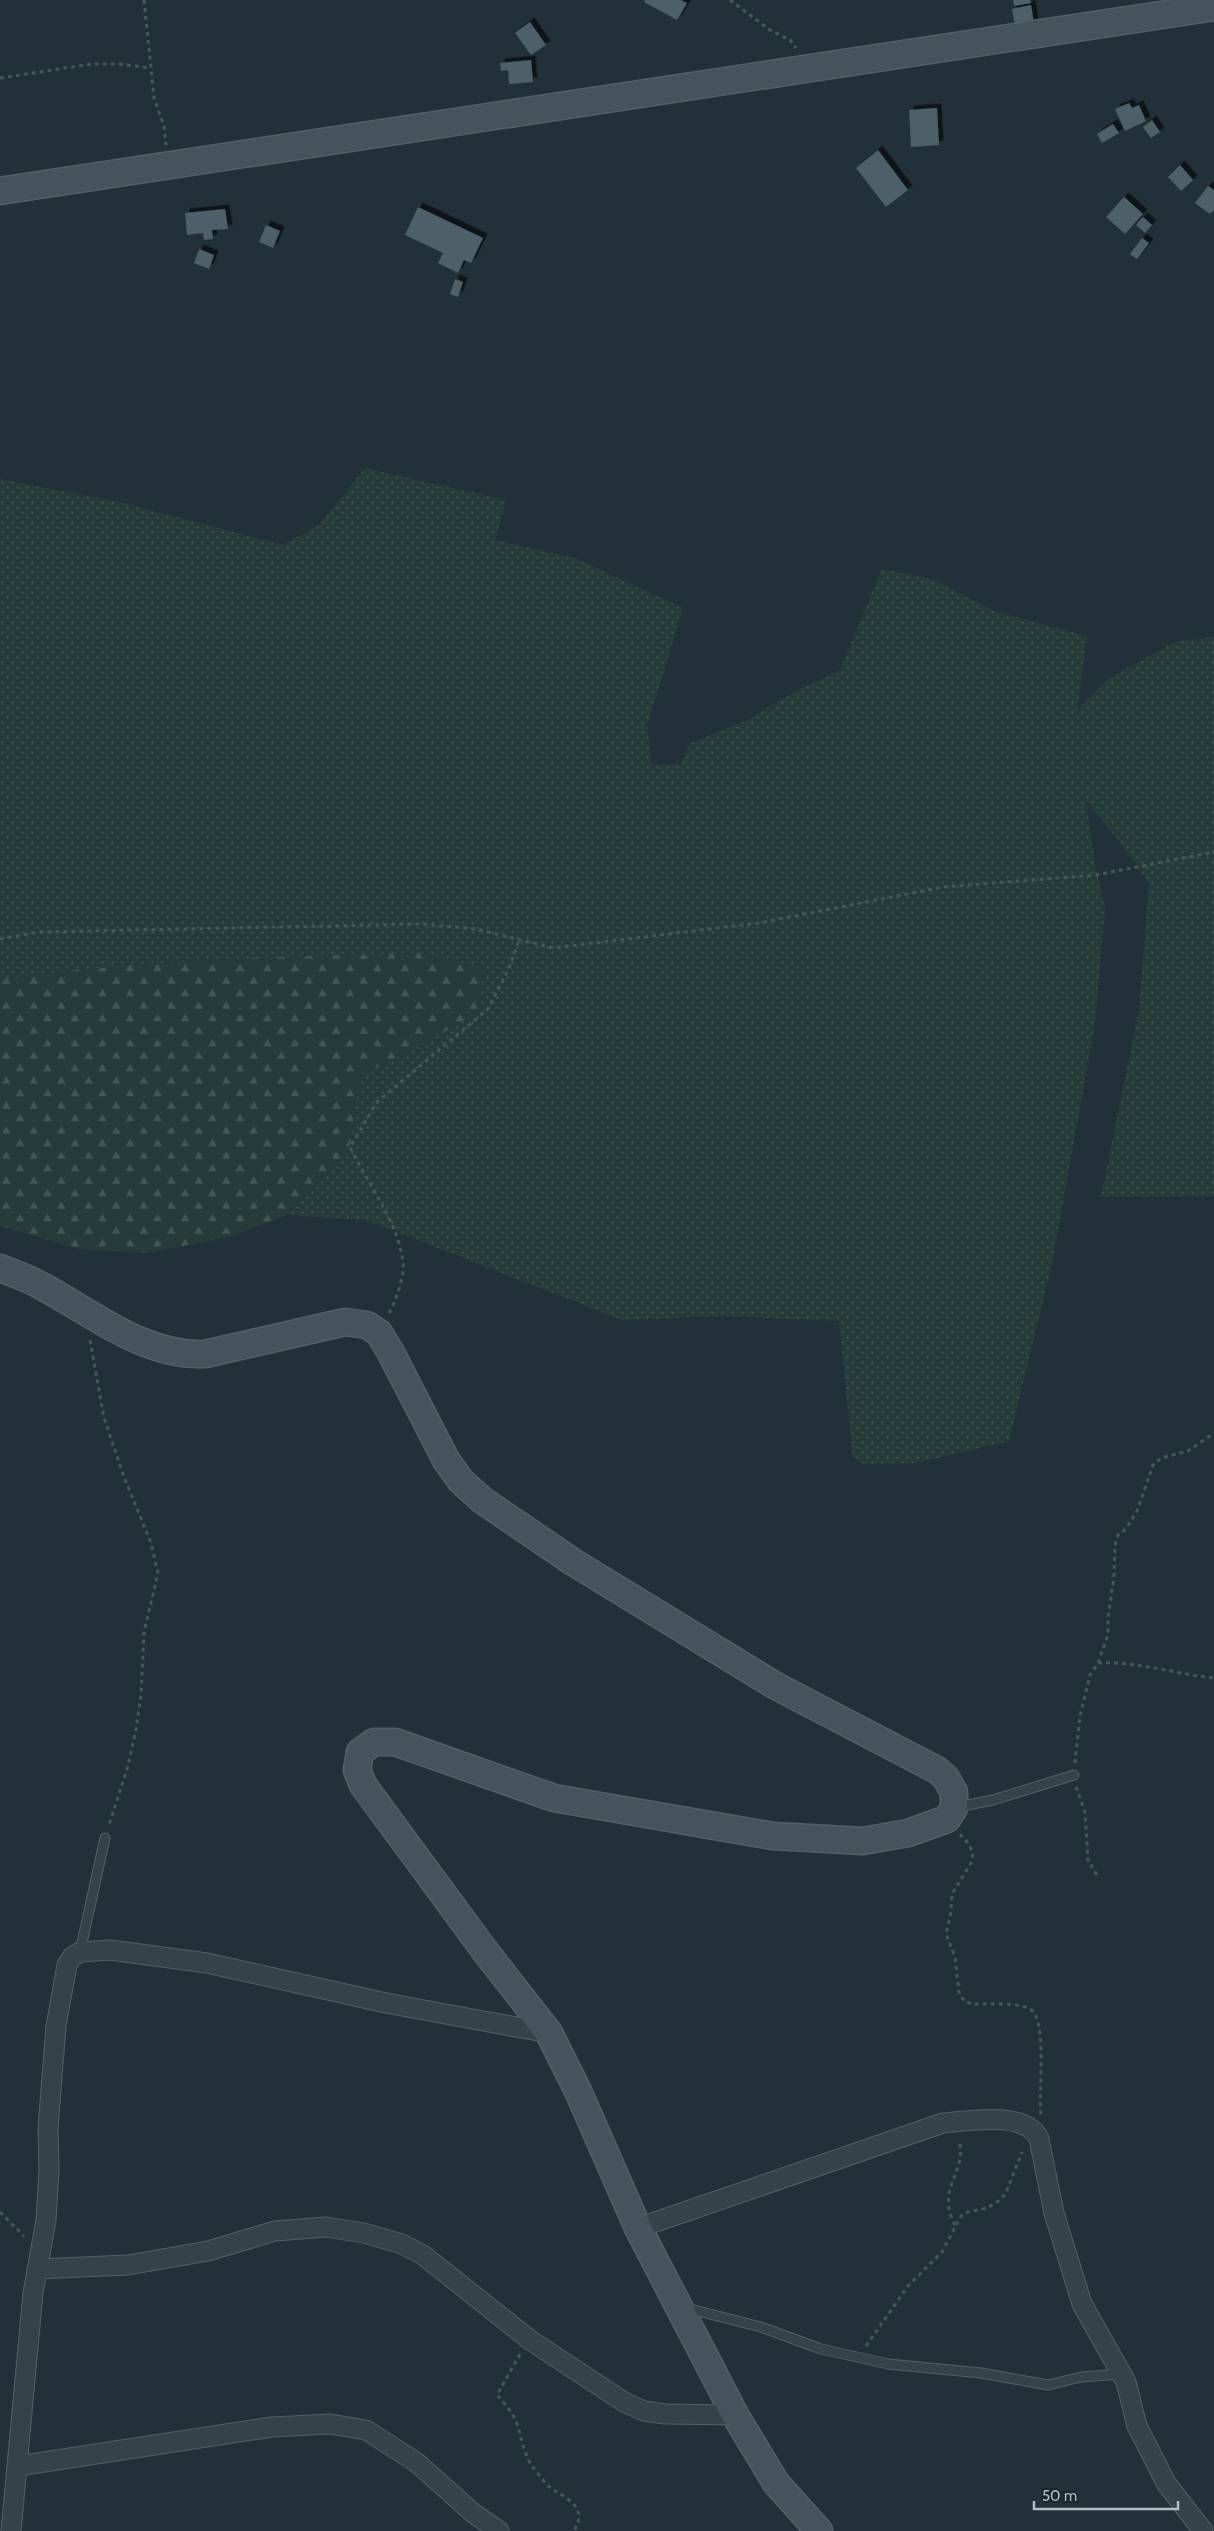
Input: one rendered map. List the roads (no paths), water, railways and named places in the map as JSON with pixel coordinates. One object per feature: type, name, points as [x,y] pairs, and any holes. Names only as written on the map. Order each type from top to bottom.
[{"type":"main road","points":[[0,191],[1214,8]]},
{"type":"main road","points":[[0,1268],[34,1282],[133,1338],[159,1349],[189,1355],[205,1354],[345,1322],[366,1325],[379,1333],[390,1350],[446,1460],[461,1480],[482,1500],[573,1562],[776,1686],[936,1770],[946,1778],[954,1792],[951,1813],[908,1833],[863,1840],[774,1836],[554,1798],[395,1742],[374,1742],[360,1752],[357,1770],[363,1785],[485,1951],[549,2034],[578,2091],[638,2228],[735,2415],[776,2483],[819,2531]]},
{"type":"street","points":[[10,2531],[18,2466],[32,2293],[46,2220],[49,2170],[48,2128],[56,2026],[67,1965],[72,1957],[80,1952],[110,1950],[207,1964],[386,2003],[549,2034]]},
{"type":"street","points":[[638,2228],[950,2123],[973,2119],[1003,2120],[1025,2125],[1034,2130],[1037,2136],[1054,2213],[1082,2304],[1121,2374],[1137,2426],[1166,2483],[1204,2531]]},
{"type":"street","points":[[39,2260],[128,2265],[208,2251],[275,2231],[326,2227],[364,2232],[402,2244],[423,2255],[530,2340],[624,2402],[644,2411],[688,2416],[735,2415]]},
{"type":"street","points":[[18,2466],[136,2450],[272,2427],[330,2424],[366,2430],[416,2462],[499,2531]]},
{"type":"lane","points":[[951,1813],[1074,1775]]},
{"type":"lane","points":[[80,1952],[105,1838]]},
{"type":"lane","points":[[679,2306],[761,2328],[822,2349],[859,2359],[888,2364],[981,2373],[1048,2385],[1082,2377],[1121,2374]]}]
